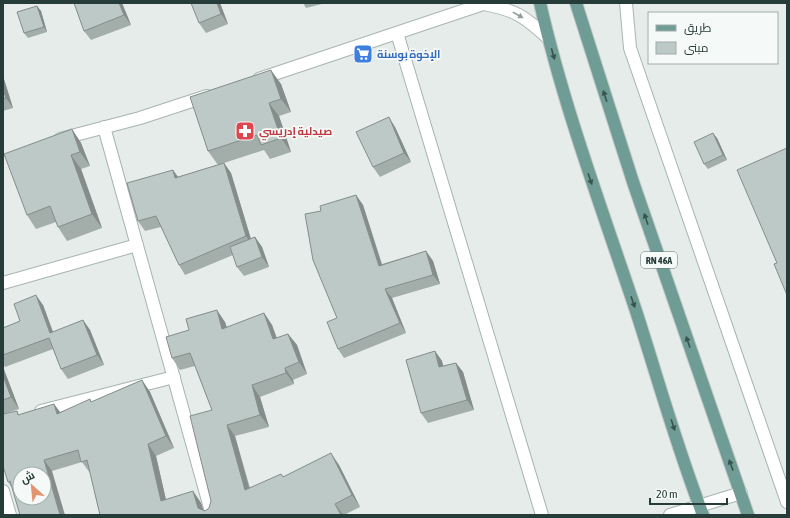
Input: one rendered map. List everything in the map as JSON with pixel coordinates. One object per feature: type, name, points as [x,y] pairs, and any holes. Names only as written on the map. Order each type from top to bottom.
[{"type":"main road","points":[[540,3],[547,37],[582,154],[636,310],[701,511]]},
{"type":"main road","name":"RN 46A","points":[[576,3],[633,182],[748,515]]},
{"type":"street","points":[[246,83],[485,3],[507,8],[528,20],[547,37]]},
{"type":"street","points":[[626,3],[630,48],[787,502]]},
{"type":"street","points":[[396,33],[542,515]]},
{"type":"street","points":[[46,143],[140,118],[215,93]]},
{"type":"street","points":[[104,127],[212,515]]},
{"type":"street","points":[[3,283],[137,245]]},
{"type":"street","points":[[33,413],[174,377]]},
{"type":"street","points":[[3,491],[10,515]]},
{"type":"street","points":[[670,515],[701,511],[741,493]]},
{"type":"building","points":[[74,3],[119,3],[124,15],[84,31]]},
{"type":"building","points":[[191,3],[217,3],[221,14],[199,23]]},
{"type":"building","points":[[37,6],[44,27],[24,33],[17,12]]},
{"type":"building","name":"صيدلية إدريسي","points":[[271,70],[281,99],[269,103],[281,138],[261,145],[257,135],[208,151],[190,97]]},
{"type":"building","points":[[3,89],[6,98],[3,99]]},
{"type":"building","points":[[389,117],[404,153],[373,167],[356,132]]},
{"type":"building","points":[[72,129],[80,152],[71,155],[92,214],[58,227],[50,206],[27,215],[4,154]]},
{"type":"building","points":[[713,133],[723,155],[704,164],[694,142]]},
{"type":"building","points":[[787,148],[787,295],[774,264],[777,263],[737,170]]},
{"type":"building","points":[[224,163],[246,236],[179,265],[156,216],[138,221],[127,183],[173,170],[175,178]]},
{"type":"building","points":[[356,195],[379,266],[426,251],[433,275],[385,289],[400,323],[338,349],[327,322],[337,318],[313,260],[305,214],[321,211],[320,206]]},
{"type":"building","points":[[255,237],[262,257],[237,267],[230,247]]},
{"type":"building","points":[[36,295],[50,333],[83,320],[97,355],[61,369],[49,338],[3,355],[3,328],[20,321],[14,304]]},
{"type":"building","points":[[217,310],[222,329],[264,313],[273,339],[288,334],[299,362],[285,368],[286,373],[252,385],[260,415],[227,425],[245,490],[281,474],[283,477],[331,453],[352,495],[335,504],[341,515],[100,515],[87,460],[81,462],[78,450],[44,460],[46,466],[12,466],[12,488],[10,481],[8,482],[3,466],[3,414],[17,411],[18,415],[54,404],[57,414],[90,399],[91,402],[142,380],[166,436],[148,444],[161,501],[193,491],[198,508],[205,511],[209,508],[211,501],[190,416],[212,410],[190,353],[172,358],[166,337],[189,330],[186,319]]},
{"type":"building","points":[[435,351],[439,367],[456,363],[467,400],[421,413],[406,360]]},
{"type":"building","points":[[3,376],[11,397],[3,400]]},
{"type":"building","points":[[52,488],[60,515],[20,515],[17,506],[52,506]]},
{"type":"place","name":"الإخوة بوسنة","points":[[363,54]]},
{"type":"place","name":"صيدلية إدريسي","points":[[245,131]]}]
